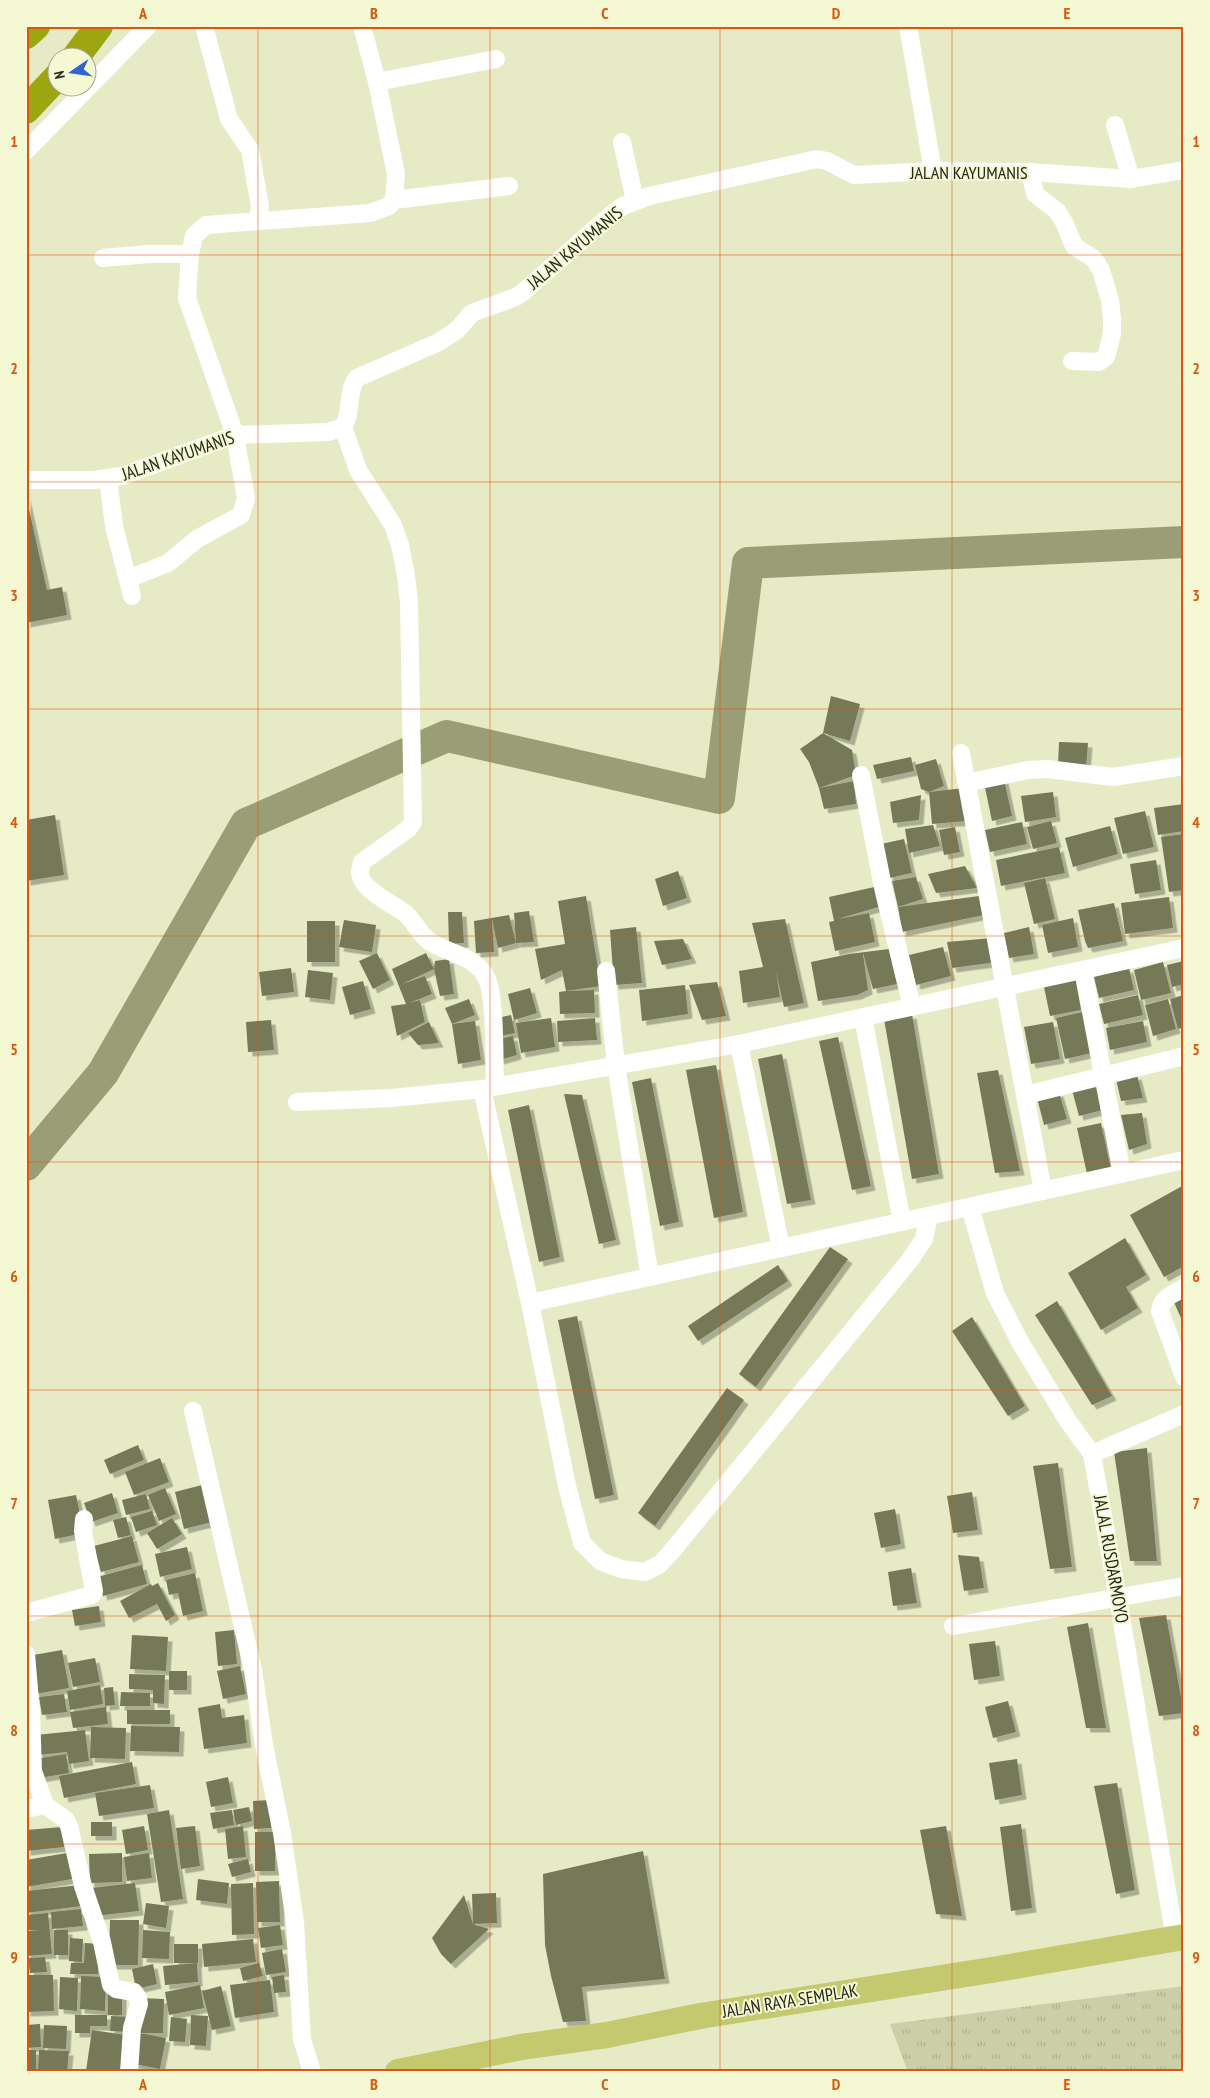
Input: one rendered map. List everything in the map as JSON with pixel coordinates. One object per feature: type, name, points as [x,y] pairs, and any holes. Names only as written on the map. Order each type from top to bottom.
[{"type":"highway","points":[[26,35],[36,26]]},
{"type":"highway","points":[[82,48],[99,26]]},
{"type":"highway","points":[[26,110],[48,87]]},
{"type":"main road","name":"JALAN RAYA SEMPLAK","points":[[398,2072],[521,2047],[607,2035],[700,2016],[1180,1938]]},
{"type":"street","points":[[26,151],[148,26]]},
{"type":"street","points":[[204,26],[229,119],[250,150],[260,206],[258,221]]},
{"type":"street","points":[[127,577],[138,576],[168,563],[197,538],[242,515],[246,498],[235,435],[187,298],[190,254],[194,236],[206,225],[370,213],[389,206],[394,200],[396,174],[377,82],[362,26]]},
{"type":"street","points":[[908,26],[933,171]]},
{"type":"street","points":[[377,82],[496,59]]},
{"type":"street","points":[[1115,125],[1131,179]]},
{"type":"street","points":[[622,142],[635,200]]},
{"type":"street","name":"JALAN KAYUMANIS","points":[[26,480],[108,479],[122,476],[235,435],[328,432],[343,427],[348,416],[351,390],[357,378],[439,342],[453,333],[466,318],[479,310],[516,297],[612,214],[635,200],[810,160],[827,161],[854,175],[933,171],[1030,172],[1131,179],[1184,170]]},
{"type":"street","points":[[1030,172],[1035,194],[1057,211],[1074,246],[1094,259],[1101,270],[1110,300],[1112,334],[1106,357],[1099,362],[1072,361]]},
{"type":"street","points":[[394,200],[509,186]]},
{"type":"street","points":[[103,258],[149,254],[190,254]]},
{"type":"street","points":[[343,427],[358,470],[393,525],[400,545],[409,603],[413,822],[408,829],[362,862],[360,874],[363,882],[378,896],[408,916],[419,932],[431,942],[468,959],[484,974],[490,988],[489,1088],[567,1486],[582,1543],[600,1561],[621,1569],[645,1572],[660,1564],[910,1260],[924,1239],[929,1216]]},
{"type":"street","points":[[108,479],[114,526],[132,596]]},
{"type":"street","points":[[961,754],[1044,1191]]},
{"type":"street","points":[[966,783],[1028,770],[1047,769],[1113,777],[1184,766]]},
{"type":"street","points":[[861,775],[884,892],[912,1007]]},
{"type":"street","points":[[298,1102],[392,1098],[489,1088],[738,1044],[1184,948]]},
{"type":"street","points":[[1083,970],[1122,1174]]},
{"type":"street","points":[[606,971],[616,1065],[650,1277]]},
{"type":"street","points":[[863,1017],[902,1222]]},
{"type":"street","points":[[738,1044],[781,1248]]},
{"type":"street","points":[[1026,1095],[1184,1056]]},
{"type":"street","points":[[530,1303],[1184,1160]]},
{"type":"street","name":"JALAL RUSDARMOYO","points":[[970,1207],[995,1293],[1020,1342],[1068,1421],[1092,1454],[1180,1938]]},
{"type":"street","points":[[1184,1288],[1166,1298],[1160,1306],[1160,1311],[1184,1377]]},
{"type":"street","points":[[194,1411],[253,1670],[264,1745],[282,1833],[295,1922],[302,2039],[312,2072]]},
{"type":"street","points":[[1092,1454],[1184,1414]]},
{"type":"street","points":[[26,1613],[92,1595],[94,1591],[83,1531],[84,1519]]},
{"type":"street","points":[[953,1626],[1184,1586]]},
{"type":"street","points":[[26,1654],[32,1712],[33,1770],[45,1804],[66,1820],[69,1826],[83,1886],[102,1942],[112,1985],[116,1989],[134,1992],[138,1998],[139,2004],[132,2028],[129,2072]]},
{"type":"street","points":[[26,1809],[45,1804]]},
{"type":"green space","points":[[1184,1986],[1184,2072],[908,2072],[890,2024]]},
{"type":"building","points":[[26,496],[47,590],[62,587],[67,615],[26,623]]},
{"type":"building","points":[[831,696],[860,704],[850,741],[823,733]]},
{"type":"building","points":[[823,733],[852,750],[856,775],[819,788],[809,762],[800,749]]},
{"type":"building","points":[[1059,742],[1088,743],[1086,769],[1058,767]]},
{"type":"building","points":[[911,757],[914,771],[877,779],[873,765]]},
{"type":"building","points":[[936,759],[944,786],[929,792],[921,789],[915,765]]},
{"type":"building","points":[[1004,779],[1012,816],[992,821],[984,783]]},
{"type":"building","points":[[854,781],[856,804],[824,809],[819,788]]},
{"type":"building","points":[[964,788],[967,821],[932,824],[929,792]]},
{"type":"building","points":[[1053,792],[1056,817],[1025,822],[1021,796]]},
{"type":"building","points":[[921,795],[919,820],[893,823],[890,802]]},
{"type":"building","points":[[1184,804],[1184,831],[1158,835],[1154,808]]},
{"type":"building","points":[[1145,811],[1154,847],[1123,854],[1114,818]]},
{"type":"building","points":[[55,815],[64,875],[26,881],[26,820]]},
{"type":"building","points":[[1051,821],[1057,843],[1033,849],[1027,827]]},
{"type":"building","points":[[1022,822],[1027,844],[990,852],[985,830]]},
{"type":"building","points":[[933,825],[940,846],[909,853],[905,829]]},
{"type":"building","points":[[1110,826],[1118,854],[1073,867],[1065,838]]},
{"type":"building","points":[[955,827],[960,852],[944,855],[939,830]]},
{"type":"building","points":[[1184,834],[1184,890],[1169,892],[1161,837]]},
{"type":"building","points":[[904,839],[912,873],[889,878],[881,844]]},
{"type":"building","points":[[1059,847],[1065,873],[1001,886],[996,860]]},
{"type":"building","points":[[1156,860],[1161,890],[1135,894],[1130,864]]},
{"type":"building","points":[[965,866],[977,888],[936,893],[928,874]]},
{"type":"building","points":[[678,871],[687,898],[663,906],[655,879]]},
{"type":"building","points":[[916,877],[923,899],[898,907],[892,881]]},
{"type":"building","points":[[1045,878],[1055,919],[1034,924],[1024,883]]},
{"type":"building","points":[[879,886],[885,905],[838,919],[869,913],[875,942],[835,951],[829,922],[834,921],[829,897]]},
{"type":"building","points":[[586,896],[601,986],[566,991],[562,970],[541,980],[535,949],[565,944],[558,901]]},
{"type":"building","points":[[979,896],[984,915],[902,932],[898,907]]},
{"type":"building","points":[[1169,897],[1173,928],[1125,934],[1121,903]]},
{"type":"building","points":[[1114,903],[1123,941],[1088,948],[1078,910]]},
{"type":"building","points":[[529,911],[534,942],[516,943],[514,913]]},
{"type":"building","points":[[448,912],[462,912],[464,943],[449,944]]},
{"type":"building","points":[[509,915],[516,943],[498,948],[492,919],[494,952],[476,953],[474,921]]},
{"type":"building","points":[[1073,918],[1078,947],[1048,953],[1042,925]]},
{"type":"building","points":[[785,919],[804,1003],[784,1007],[776,972],[780,997],[743,1003],[739,971],[763,967],[752,923]]},
{"type":"building","points":[[344,920],[376,925],[372,952],[339,947]]},
{"type":"building","points":[[307,921],[335,921],[335,962],[307,962]]},
{"type":"building","points":[[636,927],[642,983],[614,985],[610,930]]},
{"type":"building","points":[[1029,927],[1034,954],[1009,958],[1004,933]]},
{"type":"building","points":[[992,938],[997,962],[952,968],[947,942]]},
{"type":"building","points":[[683,939],[692,959],[662,965],[654,941]]},
{"type":"building","points":[[943,947],[951,976],[916,985],[909,955]]},
{"type":"building","points":[[889,949],[897,984],[873,989],[863,953],[868,990],[857,995],[818,1001],[811,962],[849,954]]},
{"type":"building","points":[[377,953],[390,980],[373,989],[359,961]]},
{"type":"building","points":[[426,953],[434,969],[402,984],[425,976],[432,994],[409,1003],[420,1000],[425,1022],[397,1036],[391,1006],[406,1004],[392,969]]},
{"type":"building","points":[[449,959],[454,994],[440,996],[434,969],[435,961]]},
{"type":"building","points":[[1184,961],[1184,984],[1172,987],[1167,965]]},
{"type":"building","points":[[1163,962],[1171,993],[1141,1000],[1134,970]]},
{"type":"building","points":[[291,968],[294,992],[262,996],[259,972]]},
{"type":"building","points":[[1129,968],[1134,990],[1099,998],[1094,977]]},
{"type":"building","points":[[308,970],[333,973],[330,1000],[305,997]]},
{"type":"building","points":[[1075,976],[1081,1010],[1050,1016],[1043,982]]},
{"type":"building","points":[[363,981],[371,1009],[350,1015],[342,987]]},
{"type":"building","points":[[717,982],[726,1016],[702,1020],[689,985]]},
{"type":"building","points":[[685,985],[688,1014],[642,1021],[639,990]]},
{"type":"building","points":[[530,988],[537,1013],[514,1020],[508,994]]},
{"type":"building","points":[[594,990],[595,1013],[560,1014],[559,992]]},
{"type":"building","points":[[1138,995],[1143,1015],[1104,1024],[1099,1004]]},
{"type":"building","points":[[1184,995],[1184,1027],[1178,1029],[1170,999]]},
{"type":"building","points":[[469,999],[475,1015],[452,1024],[445,1008]]},
{"type":"building","points":[[1168,999],[1176,1029],[1153,1036],[1145,1005]]},
{"type":"building","points":[[1087,1011],[1096,1052],[1065,1059],[1056,1018]]},
{"type":"building","points":[[912,1014],[939,1174],[912,1179],[884,1019]]},
{"type":"building","points":[[511,1015],[515,1033],[496,1037],[492,1019]]},
{"type":"building","points":[[551,1018],[555,1047],[521,1053],[516,1023]]},
{"type":"building","points":[[595,1018],[597,1040],[558,1042],[557,1021]]},
{"type":"building","points":[[271,1020],[274,1050],[248,1052],[246,1022]]},
{"type":"building","points":[[475,1021],[481,1060],[458,1064],[452,1024]]},
{"type":"building","points":[[1143,1021],[1147,1042],[1110,1050],[1106,1028]]},
{"type":"building","points":[[429,1022],[439,1043],[418,1045],[408,1033]]},
{"type":"building","points":[[1053,1022],[1060,1059],[1031,1064],[1024,1027]]},
{"type":"building","points":[[513,1036],[517,1055],[499,1060],[494,1040]]},
{"type":"building","points":[[838,1037],[871,1186],[852,1190],[819,1041]]},
{"type":"building","points":[[782,1054],[811,1200],[787,1204],[758,1059]]},
{"type":"building","points":[[716,1065],[743,1212],[714,1218],[686,1070]]},
{"type":"building","points":[[998,1070],[1020,1171],[995,1173],[977,1073]]},
{"type":"building","points":[[1137,1075],[1143,1098],[1121,1101],[1116,1079]]},
{"type":"building","points":[[651,1078],[679,1222],[660,1226],[632,1082]]},
{"type":"building","points":[[1096,1083],[1103,1110],[1079,1116],[1072,1090]]},
{"type":"building","points":[[1059,1092],[1067,1119],[1044,1125],[1037,1098]]},
{"type":"building","points":[[564,1094],[582,1095],[616,1240],[599,1244]]},
{"type":"building","points":[[529,1105],[560,1257],[539,1262],[508,1110]]},
{"type":"building","points":[[1142,1113],[1147,1144],[1129,1150],[1121,1115]]},
{"type":"building","points":[[1101,1123],[1111,1169],[1087,1174],[1077,1128]]},
{"type":"building","points":[[1184,1185],[1184,1266],[1164,1277],[1130,1215]]},
{"type":"building","points":[[1125,1238],[1146,1275],[1126,1287],[1138,1308],[1101,1330],[1068,1273]]},
{"type":"building","points":[[830,1247],[848,1259],[756,1387],[739,1374]]},
{"type":"building","points":[[778,1265],[788,1281],[698,1341],[688,1326]]},
{"type":"building","points":[[1184,1296],[1184,1325],[1173,1300]]},
{"type":"building","points":[[1057,1301],[1112,1396],[1092,1405],[1035,1315]]},
{"type":"building","points":[[577,1316],[614,1495],[595,1499],[558,1320]]},
{"type":"building","points":[[972,1317],[1025,1406],[1008,1416],[952,1331]]},
{"type":"building","points":[[727,1388],[744,1400],[655,1526],[638,1513]]},
{"type":"building","points":[[138,1445],[144,1460],[110,1474],[104,1460]]},
{"type":"building","points":[[1147,1448],[1157,1561],[1130,1561],[1114,1452]]},
{"type":"building","points":[[160,1458],[169,1482],[134,1495],[125,1472]]},
{"type":"building","points":[[1058,1463],[1072,1567],[1050,1569],[1033,1466]]},
{"type":"building","points":[[202,1485],[212,1522],[184,1529],[175,1492]]},
{"type":"building","points":[[165,1488],[176,1514],[159,1521],[148,1495]]},
{"type":"building","points":[[972,1492],[978,1530],[953,1533],[947,1496]]},
{"type":"building","points":[[112,1493],[118,1513],[91,1522],[84,1503]]},
{"type":"building","points":[[146,1494],[150,1509],[126,1515],[122,1500]]},
{"type":"building","points":[[76,1495],[84,1533],[55,1539],[48,1500]]},
{"type":"building","points":[[895,1509],[901,1544],[881,1548],[874,1513]]},
{"type":"building","points":[[152,1511],[157,1525],[136,1532],[131,1517]]},
{"type":"building","points":[[126,1517],[131,1535],[118,1538],[113,1520]]},
{"type":"building","points":[[172,1518],[182,1534],[157,1549],[147,1533]]},
{"type":"building","points":[[132,1536],[139,1562],[101,1572],[94,1546]]},
{"type":"building","points":[[187,1547],[192,1569],[160,1577],[155,1554]]},
{"type":"building","points":[[958,1555],[979,1557],[984,1588],[964,1591]]},
{"type":"building","points":[[142,1565],[147,1584],[103,1596],[97,1577]]},
{"type":"building","points":[[911,1568],[917,1603],[893,1606],[888,1572]]},
{"type":"building","points":[[195,1573],[203,1611],[183,1616],[178,1593],[169,1595],[166,1580]]},
{"type":"building","points":[[158,1583],[175,1615],[166,1621],[157,1604],[129,1618],[120,1601],[151,1584],[152,1586]]},
{"type":"building","points":[[99,1606],[101,1622],[75,1626],[72,1610]]},
{"type":"building","points":[[1166,1615],[1184,1713],[1159,1716],[1139,1618]]},
{"type":"building","points":[[1088,1623],[1106,1728],[1086,1728],[1067,1627]]},
{"type":"building","points":[[234,1630],[237,1664],[218,1666],[215,1632]]},
{"type":"building","points":[[132,1635],[168,1637],[166,1671],[130,1669]]},
{"type":"building","points":[[995,1641],[1000,1676],[974,1680],[969,1644]]},
{"type":"building","points":[[62,1650],[69,1688],[35,1694],[28,1656]]},
{"type":"building","points":[[95,1658],[100,1682],[73,1687],[68,1663]]},
{"type":"building","points":[[240,1666],[246,1694],[223,1699],[217,1671]]},
{"type":"building","points":[[169,1671],[187,1671],[187,1690],[169,1690]]},
{"type":"building","points":[[129,1674],[165,1675],[164,1704],[153,1703],[153,1690],[129,1689]]},
{"type":"building","points":[[100,1685],[103,1704],[70,1710],[67,1691]]},
{"type":"building","points":[[113,1687],[115,1705],[105,1706],[104,1688]]},
{"type":"building","points":[[121,1692],[150,1693],[150,1706],[120,1706]]},
{"type":"building","points":[[64,1694],[67,1712],[42,1715],[39,1697]]},
{"type":"building","points":[[1008,1701],[1016,1732],[993,1738],[985,1707]]},
{"type":"building","points":[[220,1704],[222,1718],[244,1715],[247,1743],[204,1749],[198,1708]]},
{"type":"building","points":[[106,1707],[108,1724],[73,1728],[70,1712]]},
{"type":"building","points":[[127,1710],[170,1710],[170,1724],[127,1724]]},
{"type":"building","points":[[131,1726],[180,1727],[179,1752],[130,1751]]},
{"type":"building","points":[[91,1727],[126,1728],[125,1759],[90,1758]]},
{"type":"building","points":[[85,1730],[89,1761],[69,1764],[67,1752],[38,1755],[36,1735]]},
{"type":"building","points":[[66,1754],[69,1773],[39,1778],[35,1759]]},
{"type":"building","points":[[1017,1759],[1022,1795],[995,1800],[989,1763]]},
{"type":"building","points":[[132,1762],[136,1784],[64,1798],[59,1776]]},
{"type":"building","points":[[228,1777],[233,1803],[211,1807],[206,1782]]},
{"type":"building","points":[[1117,1783],[1135,1890],[1116,1894],[1094,1786]]},
{"type":"building","points":[[150,1785],[154,1808],[99,1816],[95,1793]]},
{"type":"building","points":[[270,1800],[271,1828],[254,1829],[253,1801]]},
{"type":"building","points":[[249,1807],[252,1821],[236,1825],[233,1810]]},
{"type":"building","points":[[169,1810],[183,1899],[161,1902],[147,1814]]},
{"type":"building","points":[[232,1810],[234,1825],[213,1829],[210,1813]]},
{"type":"building","points":[[91,1822],[112,1822],[112,1836],[91,1836]]},
{"type":"building","points":[[1021,1824],[1032,1908],[1011,1911],[1000,1827]]},
{"type":"building","points":[[144,1826],[148,1850],[126,1854],[122,1830]]},
{"type":"building","points":[[195,1826],[200,1866],[181,1869],[176,1828]]},
{"type":"building","points":[[243,1826],[246,1857],[228,1859],[225,1829]]},
{"type":"building","points":[[946,1826],[962,1916],[936,1914],[920,1830]]},
{"type":"building","points":[[62,1827],[64,1847],[26,1851],[26,1830]]},
{"type":"building","points":[[255,1832],[275,1832],[275,1871],[255,1871]]},
{"type":"building","points":[[643,1851],[665,1979],[582,1987],[586,2021],[563,2022],[545,1945],[543,1874]]},
{"type":"building","points":[[73,1852],[78,1878],[26,1887],[26,1860]]},
{"type":"building","points":[[122,1853],[122,1882],[90,1883],[89,1854]]},
{"type":"building","points":[[149,1853],[152,1878],[127,1881],[124,1857]]},
{"type":"building","points":[[248,1859],[251,1872],[232,1877],[228,1864]]},
{"type":"building","points":[[198,1879],[229,1883],[227,1904],[196,1900]]},
{"type":"building","points":[[279,1881],[280,1922],[257,1922],[256,1882]]},
{"type":"building","points":[[135,1883],[139,1911],[94,1916],[91,1888]]},
{"type":"building","points":[[253,1883],[254,1934],[232,1935],[231,1884]]},
{"type":"building","points":[[80,1885],[82,1906],[26,1913],[26,1891]]},
{"type":"building","points":[[496,1893],[497,1923],[473,1924],[472,1894]]},
{"type":"building","points":[[464,1895],[473,1924],[489,1929],[451,1964],[441,1954],[432,1938]]},
{"type":"building","points":[[146,1903],[169,1906],[166,1928],[143,1924]]},
{"type":"building","points":[[81,1909],[83,1926],[52,1929],[51,1912]]},
{"type":"building","points":[[48,1913],[52,1954],[26,1956],[26,1931],[41,1930],[26,1930],[26,1915]]},
{"type":"building","points":[[110,1920],[139,1920],[138,1965],[109,1965]]},
{"type":"building","points":[[280,1925],[283,1945],[261,1948],[258,1928]]},
{"type":"building","points":[[54,1930],[68,1930],[68,1955],[54,1955]]},
{"type":"building","points":[[143,1930],[170,1932],[169,1959],[142,1958]]},
{"type":"building","points":[[70,1938],[83,1939],[82,1962],[69,1961]]},
{"type":"building","points":[[253,1939],[256,1962],[204,1967],[202,1944]]},
{"type":"building","points":[[85,1943],[99,1944],[98,1974],[70,1974],[71,1963],[84,1963]]},
{"type":"building","points":[[174,1944],[198,1944],[198,1963],[174,1963]]},
{"type":"building","points":[[282,1949],[286,1972],[266,1975],[262,1953]]},
{"type":"building","points":[[45,1957],[47,1972],[30,1973],[28,1958]]},
{"type":"building","points":[[197,1963],[198,1982],[165,1985],[163,1966]]},
{"type":"building","points":[[259,1963],[263,1976],[243,1981],[240,1968]]},
{"type":"building","points":[[153,1964],[157,1984],[136,1989],[132,1969]]},
{"type":"building","points":[[26,1975],[53,1975],[54,2011],[26,2012]]},
{"type":"building","points":[[284,1975],[286,1992],[274,1993],[272,1977]]},
{"type":"building","points":[[81,1976],[106,1977],[105,2011],[80,2009]]},
{"type":"building","points":[[60,1977],[78,1978],[77,2011],[59,2009]]},
{"type":"building","points":[[270,1980],[274,2012],[235,2018],[230,1985]]},
{"type":"building","points":[[200,1985],[204,2008],[169,2015],[165,1992]]},
{"type":"building","points":[[221,1986],[231,2026],[212,2030],[202,1991]]},
{"type":"building","points":[[108,1991],[122,1991],[122,2015],[108,2015]]},
{"type":"building","points":[[140,1998],[164,1999],[163,2033],[139,2033]]},
{"type":"building","points":[[75,2015],[107,2015],[107,2026],[90,2026],[90,2033],[75,2033]]},
{"type":"building","points":[[191,2015],[208,2016],[206,2046],[190,2045]]},
{"type":"building","points":[[111,2016],[129,2017],[128,2032],[110,2031]]},
{"type":"building","points":[[171,2017],[187,2019],[185,2042],[169,2041]]},
{"type":"building","points":[[40,2024],[41,2047],[26,2048],[26,2025]]},
{"type":"building","points":[[44,2025],[67,2026],[66,2049],[43,2048]]},
{"type":"building","points":[[92,2030],[126,2035],[120,2072],[86,2071]]},
{"type":"building","points":[[135,2032],[166,2038],[160,2069],[129,2063]]},
{"type":"building","points":[[26,2050],[36,2050],[36,2072],[26,2072]]},
{"type":"building","points":[[39,2050],[69,2051],[67,2072],[38,2072]]},
{"type":"waterway","points":[[26,1165],[103,1073],[246,824],[447,736],[719,798],[748,563],[1184,542]]}]
